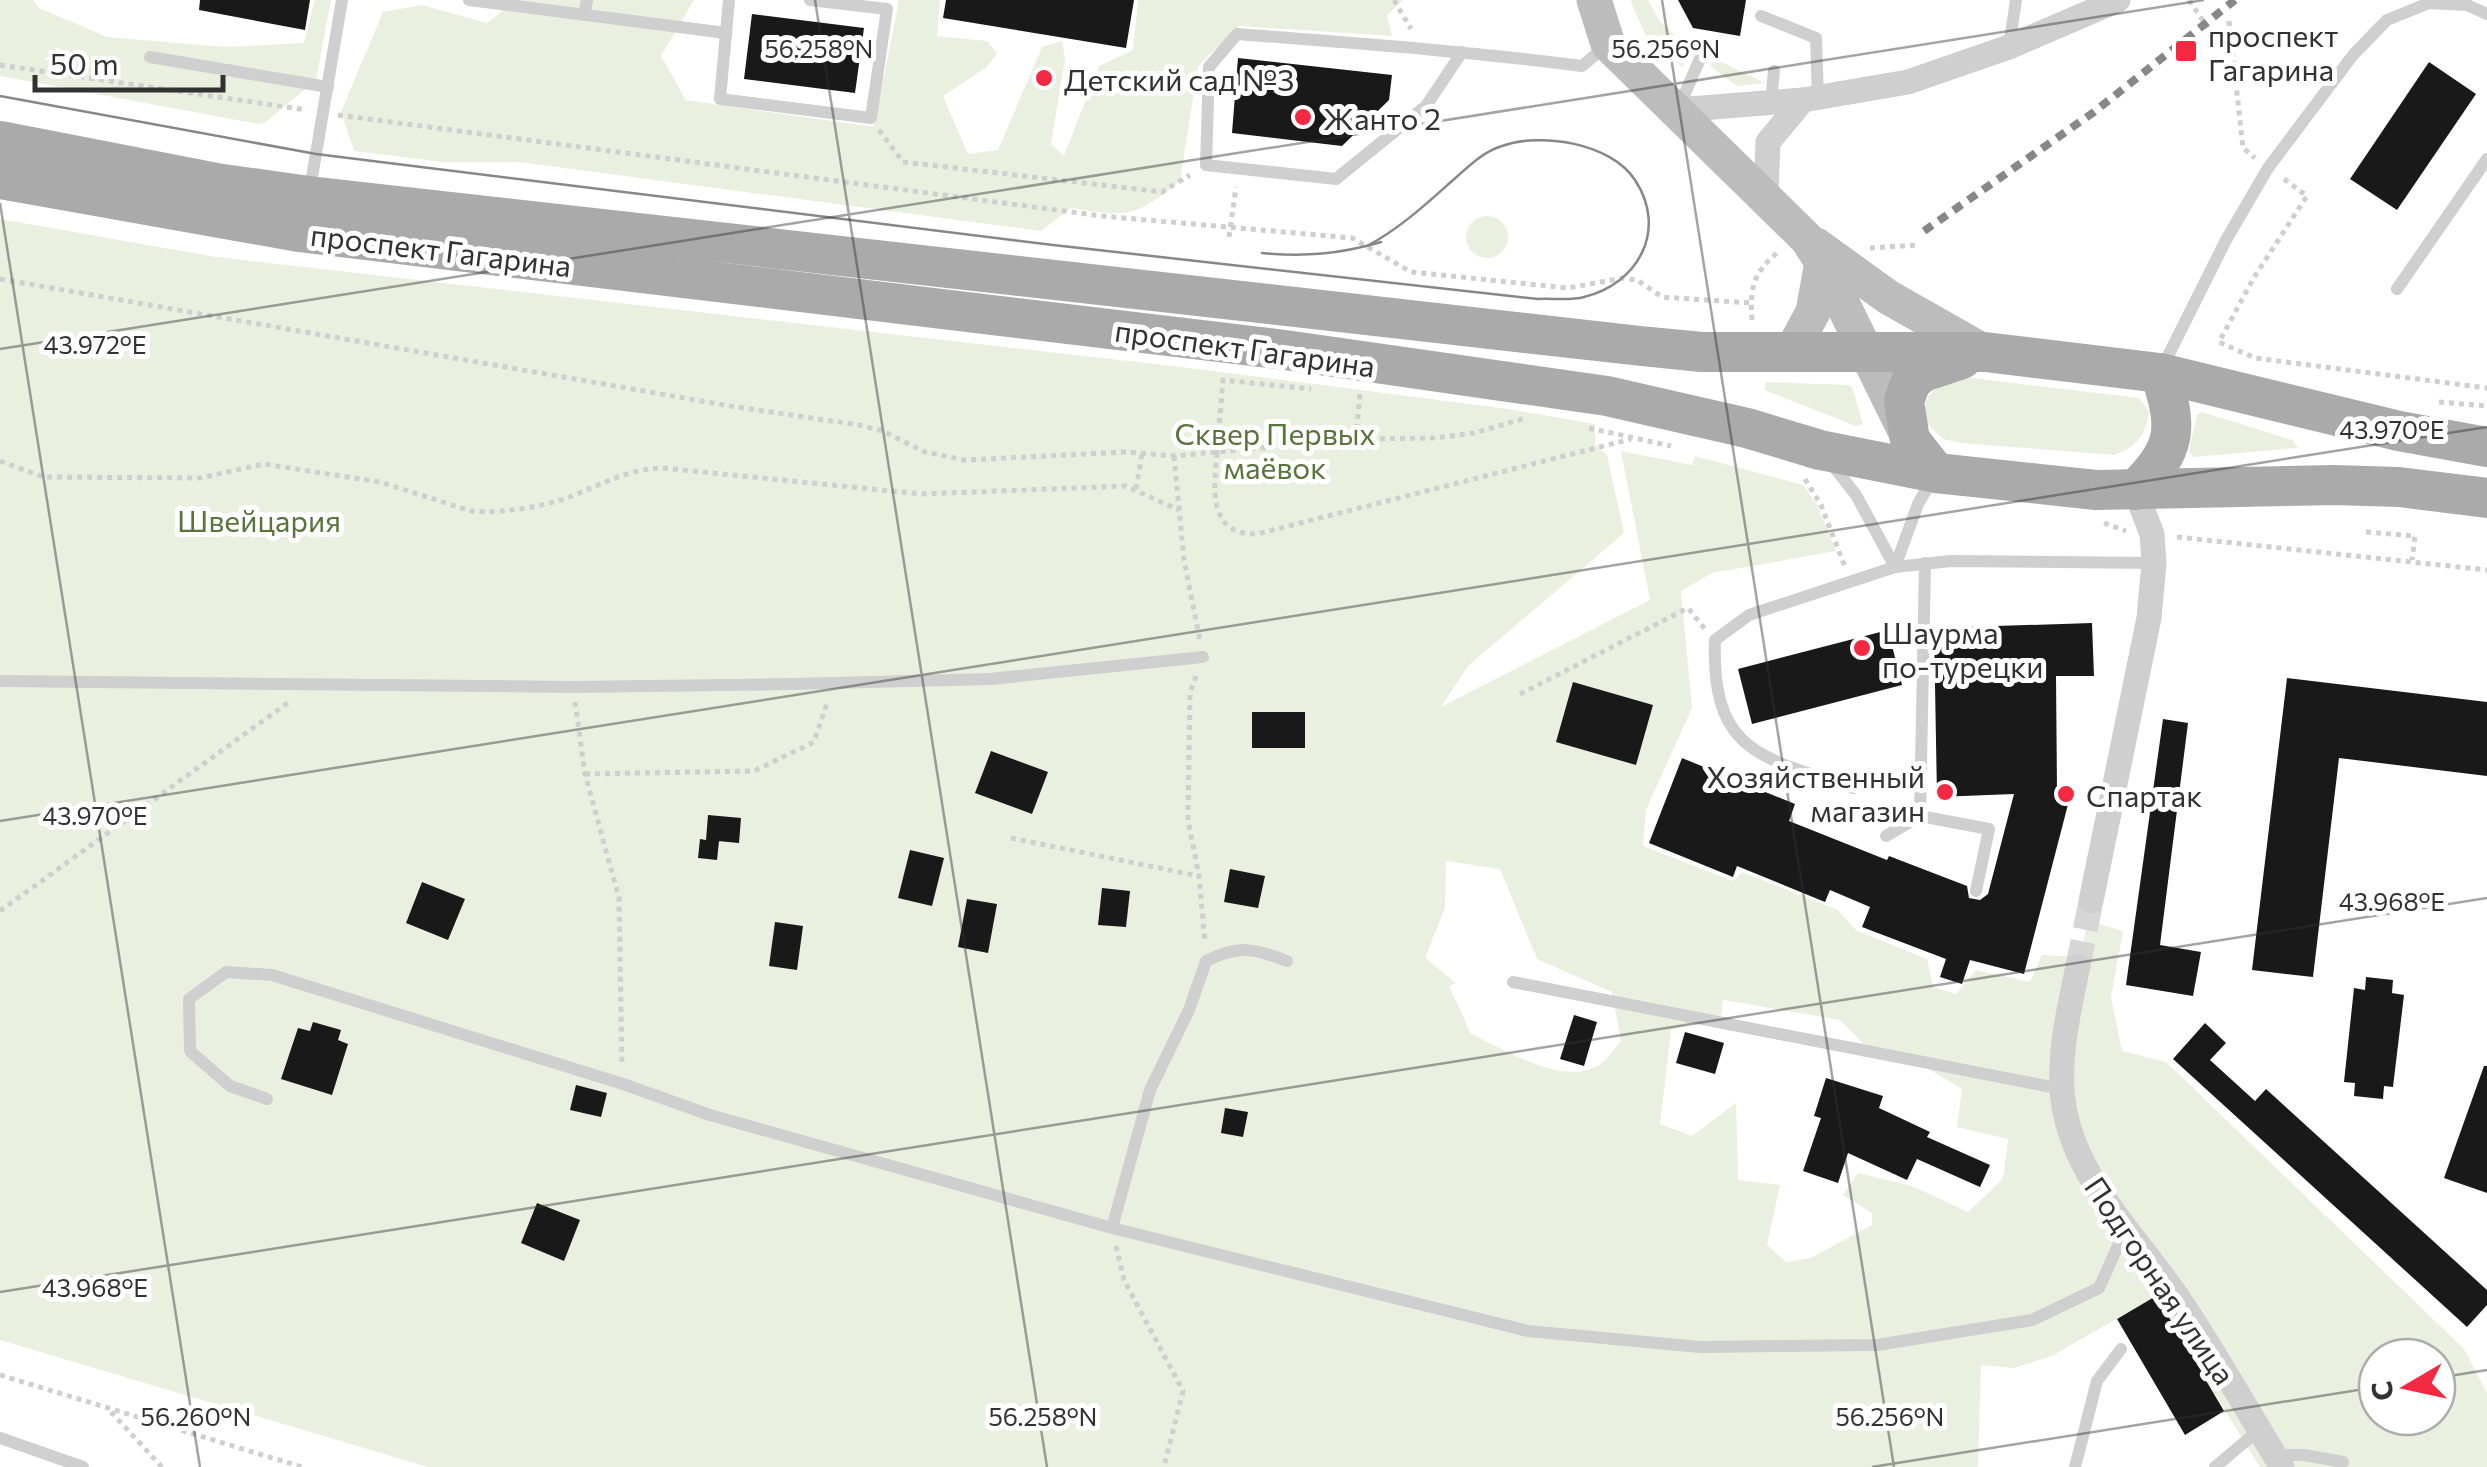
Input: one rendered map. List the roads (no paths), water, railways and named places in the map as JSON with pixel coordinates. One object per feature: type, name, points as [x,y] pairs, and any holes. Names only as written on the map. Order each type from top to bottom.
[{"type":"main road","points":[[1594,0],[1608,44],[1766,196],[1814,250],[1910,440],[1936,473]]},
{"type":"main road","name":"проспект Гагарина","points":[[0,141],[308,196],[1641,346],[1702,352],[1985,352],[2160,372],[2399,431],[2487,447]]},
{"type":"main road","name":"проспект Гагарина","points":[[0,179],[298,232],[1284,350],[1606,396],[1747,428],[1812,464],[2096,490],[2334,484],[2398,486],[2487,498]]},
{"type":"main road","points":[[1792,351],[1813,312],[1814,250]]},
{"type":"main road","points":[[1814,250],[1985,352]]},
{"type":"main road","name":"проспект Гагарина","points":[[1910,440],[1904,400],[1911,382],[1938,365],[1985,352]]},
{"type":"main road","points":[[2135,490],[2158,468],[2171,444],[2172,410],[2160,372]]},
{"type":"street","points":[[1677,110],[1811,98],[1908,82],[2009,47],[2118,0]]},
{"type":"street","points":[[1766,196],[1768,142],[1811,98]]},
{"type":"street","points":[[2090,901],[2136,690],[2154,563],[2152,534],[2135,490]]},
{"type":"street","name":"Подгорная улица","points":[[2078,966],[2065,1032],[2062,1089],[2077,1152],[2095,1185],[2180,1300],[2278,1461]]},
{"type":"lane","points":[[308,196],[342,0]]},
{"type":"lane","points":[[469,0],[586,7],[726,33]]},
{"type":"lane","points":[[729,0],[720,99],[871,118],[887,9],[810,0]]},
{"type":"lane","points":[[2009,47],[2016,0]]},
{"type":"lane","points":[[2160,372],[2226,240],[2268,168],[2353,55],[2386,20],[2429,3],[2467,5],[2487,14]]},
{"type":"lane","points":[[1761,16],[1816,38],[1811,98]]},
{"type":"lane","points":[[1462,52],[1426,106],[1336,179],[1206,165],[1209,67],[1236,34],[1462,52],[1582,66],[1608,44]]},
{"type":"lane","points":[[1677,110],[1706,45]]},
{"type":"lane","points":[[150,57],[328,87]]},
{"type":"lane","points":[[1770,102],[1774,71]]},
{"type":"lane","points":[[2397,288],[2487,159]]},
{"type":"lane","points":[[1812,464],[1856,495],[1896,567]]},
{"type":"lane","points":[[1896,567],[1918,504],[1936,473]]},
{"type":"lane","points":[[1853,788],[1751,750],[1728,724],[1714,678],[1715,640],[1749,615],[1896,567],[1951,560],[2154,563]]},
{"type":"lane","points":[[1920,816],[1925,564]]},
{"type":"lane","points":[[0,681],[574,687],[834,683],[990,679],[1203,656]]},
{"type":"lane","points":[[1886,836],[1920,816],[1989,829],[1976,890]]},
{"type":"lane","points":[[1112,1228],[1150,1090],[1189,1010],[1206,961],[1230,950],[1259,950],[1286,961]]},
{"type":"lane","points":[[267,1099],[230,1086],[190,1051],[189,999],[226,972],[272,975],[623,1084],[710,1115],[1112,1228],[1528,1331],[1720,1347],[1877,1345],[2032,1320],[2099,1288],[2126,1228]]},
{"type":"lane","points":[[1514,982],[2062,1089]]},
{"type":"lane","points":[[2075,1467],[2097,1382],[2120,1349]]},
{"type":"lane","points":[[2215,1467],[2259,1430]]},
{"type":"lane","points":[[0,1438],[83,1467]]},
{"type":"lane","points":[[2278,1461],[2304,1454],[2344,1462]]},
{"type":"tunnel","points":[[2078,966],[2091,901]]},
{"type":"tram line","points":[[0,96],[316,154],[1053,245],[1538,299],[1584,297],[1619,280],[1642,252],[1649,218],[1635,180],[1610,157],[1574,144],[1536,140],[1518,142],[1481,156],[1411,216],[1367,246]]},
{"type":"tram line","points":[[1262,253],[1322,253],[1381,242]]},
{"type":"railway","points":[[1924,231],[2094,112],[2235,0]]},
{"type":"place","name":"проспект Гагарина","points":[[2186,51]]},
{"type":"place","name":"Детский сад №3","points":[[1044,78]]},
{"type":"place","name":"Жанто 2","points":[[1303,117]]},
{"type":"place","name":"Шаурма по-турецки","points":[[1862,648]]},
{"type":"place","name":"Хозяйственный магазин","points":[[1945,792]]},
{"type":"place","name":"Спартак","points":[[2066,794]]},
{"type":"park label","name":"Сквер Первых маёвок","points":[[1275,449]]},
{"type":"park label","name":"Швейцария","points":[[259,519]]}]
